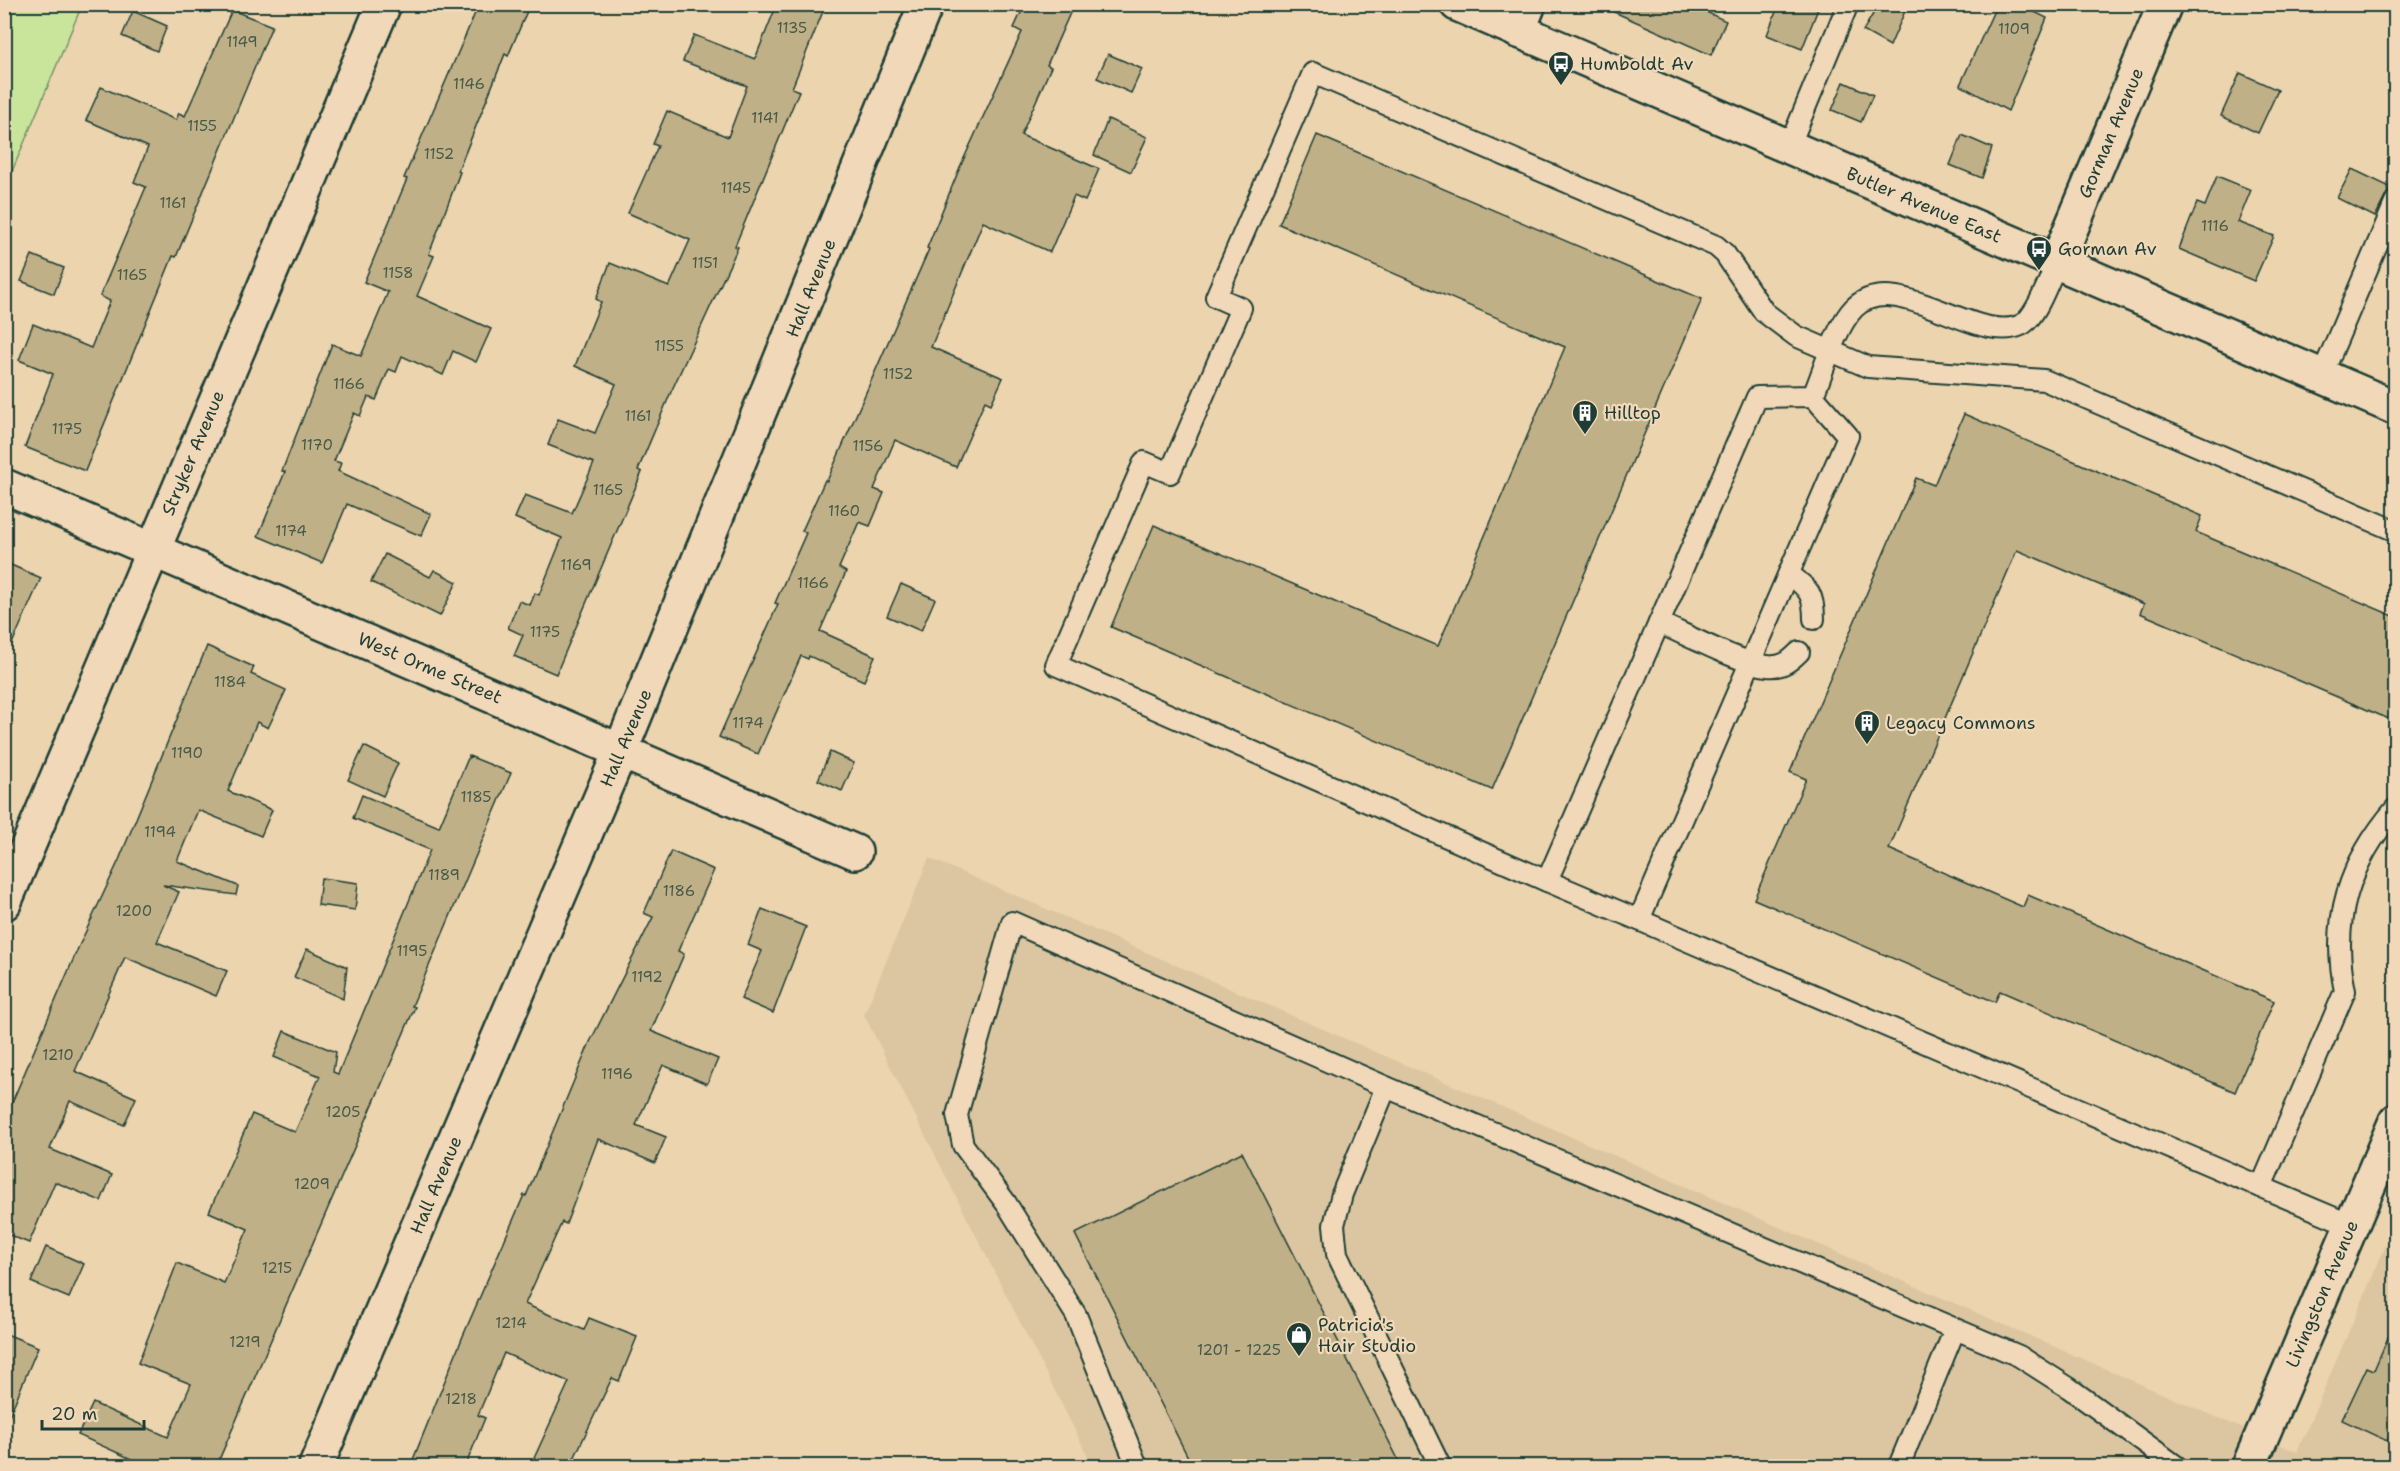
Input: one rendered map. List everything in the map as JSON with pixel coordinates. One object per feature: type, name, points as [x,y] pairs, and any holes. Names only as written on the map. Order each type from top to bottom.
[{"type":"street","name":"Stryker Avenue","points":[[4,903],[384,4]]},
{"type":"street","name":"Hall Avenue","points":[[316,1467],[621,750],[926,4]]},
{"type":"street","name":"Butler Avenue East","points":[[1457,4],[1523,18],[1789,147],[2396,408]]},
{"type":"street","name":"Gorman Avenue","points":[[2057,262],[2165,4]]},
{"type":"street","name":"West Orme Street","points":[[4,486],[855,852]]},
{"type":"street","name":"Livingston Avenue","points":[[2249,1467],[2351,1226],[2387,1162],[2396,1121]]},
{"type":"lane","points":[[1789,147],[1848,4]]},
{"type":"lane","points":[[2351,1226],[1639,920],[1056,665],[1144,462],[1170,473],[1175,462],[1241,308],[1216,297],[1313,73],[1716,246],[1725,254],[1764,312],[1796,336],[1868,367],[2044,380],[2396,531]]},
{"type":"lane","points":[[2322,375],[2396,201]]},
{"type":"lane","points":[[1813,396],[1843,324],[1855,308],[1873,296],[1898,297],[1998,329],[2021,325],[2033,314],[2057,262]]},
{"type":"lane","points":[[1547,880],[1757,397],[1813,396],[1848,436],[1639,920]]},
{"type":"lane","points":[[1789,574],[1804,585],[1814,600],[1814,619]]},
{"type":"lane","points":[[1659,623],[1768,667],[1789,663],[1799,652]]},
{"type":"lane","points":[[2261,1187],[2345,991],[2339,963],[2340,925],[2351,877],[2372,836],[2396,808]]},
{"type":"lane","points":[[1137,1467],[1076,1315],[1006,1203],[963,1145],[957,1115],[1012,922],[1386,1087],[2019,1356],[2069,1388],[2176,1467]]},
{"type":"lane","points":[[1386,1087],[1342,1194],[1334,1225],[1336,1254],[1440,1467]]},
{"type":"lane","points":[[1899,1467],[1955,1329]]},
{"type":"shaded area","points":[[929,858],[2297,1452],[2395,1224],[2395,1466],[1093,1466],[864,1015]]},
{"type":"green space","points":[[4,5],[82,5],[5,188]]},
{"type":"building","points":[[479,4],[530,4],[508,56],[505,54],[458,171],[460,172],[429,254],[434,256],[417,296],[491,329],[476,362],[453,351],[443,375],[402,356],[396,372],[389,369],[376,400],[368,397],[360,416],[354,413],[334,461],[341,463],[338,471],[431,514],[421,536],[347,504],[322,563],[258,536],[285,472],[282,471],[332,344],[361,356],[388,292],[364,282],[407,179],[404,178]]},
{"type":"building","points":[[777,4],[826,4],[792,88],[799,91],[735,246],[738,247],[671,392],[638,470],[642,472],[556,674],[514,656],[523,635],[508,628],[519,601],[530,605],[535,593],[539,595],[562,538],[515,518],[525,495],[572,513],[594,463],[548,445],[558,419],[595,433],[616,384],[575,366],[601,302],[596,299],[610,263],[669,287],[690,240],[628,213],[658,146],[653,144],[667,111],[728,137],[747,86],[683,61],[694,35],[755,59]]},
{"type":"building","points":[[1025,4],[1074,4],[1047,65],[1051,67],[1021,135],[1099,169],[1085,201],[1074,196],[1050,252],[983,222],[931,347],[1003,378],[991,404],[985,401],[956,467],[895,440],[874,489],[884,493],[870,526],[859,522],[839,568],[846,572],[820,631],[875,656],[864,681],[809,656],[808,659],[801,656],[758,754],[719,737],[778,604],[775,603],[806,533],[802,531],[825,480],[827,481],[929,249],[927,248],[960,167],[1022,32],[1014,28]]},
{"type":"building","points":[[1596,4],[1689,4],[1726,21],[1711,55]]},
{"type":"building","points":[[1779,4],[1820,4],[1802,49],[1767,35]]},
{"type":"building","points":[[1873,4],[1908,4],[1890,46],[1863,31],[1873,14]]},
{"type":"building","points":[[1997,4],[2018,4],[2047,18],[2008,111],[1960,85]]},
{"type":"building","points":[[232,10],[272,26],[176,257],[173,256],[85,471],[25,447],[53,374],[19,360],[33,324],[91,348],[110,301],[100,296],[146,187],[134,182],[148,147],[86,120],[101,87],[176,120],[179,113],[185,116]]},
{"type":"building","points":[[133,11],[167,26],[157,51],[122,36]]},
{"type":"building","points":[[1108,54],[1142,69],[1131,93],[1097,78]]},
{"type":"building","points":[[2240,73],[2278,90],[2258,133],[2221,116]]},
{"type":"building","points":[[1844,82],[1873,95],[1861,122],[1832,110]]},
{"type":"building","points":[[1108,119],[1147,137],[1131,172],[1094,155]]},
{"type":"building","name":"Hilltop","points":[[1317,135],[1702,299],[1492,790],[1111,627],[1154,525],[1438,646],[1565,347],[1279,224]]},
{"type":"building","points":[[1962,135],[1992,148],[1982,178],[1950,165]]},
{"type":"building","points":[[2352,169],[2390,187],[2375,217],[2337,198]]},
{"type":"building","points":[[2217,176],[2251,190],[2238,222],[2274,236],[2254,281],[2179,249],[2197,203],[2205,206]]},
{"type":"building","points":[[32,255],[64,268],[54,294],[21,281]]},
{"type":"building","name":"Legacy Commons","points":[[1964,414],[2202,516],[2196,532],[2396,617],[2396,722],[2140,613],[2144,604],[2017,550],[1889,849],[2023,907],[2028,895],[2274,1001],[2235,1092],[2000,991],[1995,1002],[1754,899],[1806,779],[1790,772],[1916,478],[1934,485]]},
{"type":"building","points":[[385,554],[430,577],[434,570],[457,582],[440,616],[371,582]]},
{"type":"building","points":[[4,562],[41,578],[4,662]]},
{"type":"building","points":[[901,584],[935,599],[921,631],[887,616]]},
{"type":"building","points":[[207,646],[254,667],[251,674],[286,690],[268,728],[257,722],[228,791],[272,810],[261,836],[198,810],[177,861],[238,886],[236,895],[163,885],[179,892],[157,942],[227,971],[216,996],[125,957],[75,1071],[136,1098],[124,1125],[70,1101],[50,1149],[112,1175],[101,1201],[55,1182],[29,1243],[4,1233],[4,1121],[79,946],[119,860]]},
{"type":"building","points":[[364,746],[398,763],[383,796],[348,780]]},
{"type":"building","points":[[830,752],[854,763],[842,791],[818,780]]},
{"type":"building","points":[[469,756],[511,773],[412,1006],[415,1007],[219,1460],[233,1467],[149,1467],[78,1435],[93,1403],[168,1437],[191,1384],[138,1363],[177,1263],[224,1283],[248,1229],[209,1212],[252,1114],[295,1132],[320,1076],[274,1057],[284,1031],[336,1052],[333,1072],[338,1074],[430,850],[353,818],[362,795],[439,827]]},
{"type":"building","points":[[671,851],[714,870],[678,951],[684,954],[651,1031],[718,1059],[707,1084],[663,1065],[636,1125],[666,1137],[655,1163],[598,1139],[566,1224],[562,1222],[525,1304],[584,1330],[589,1318],[637,1337],[619,1381],[612,1378],[570,1467],[530,1467],[569,1382],[504,1353],[478,1415],[485,1418],[465,1467],[410,1467],[463,1336],[524,1195],[526,1196],[590,1042],[653,917],[644,913]]},
{"type":"building","points":[[321,878],[358,883],[355,910],[318,905]]},
{"type":"building","points":[[762,909],[806,927],[773,1013],[741,999],[762,951],[748,945]]},
{"type":"building","points":[[307,949],[347,967],[343,999],[294,977]]},
{"type":"building","points":[[1242,1152],[1402,1467],[1193,1467],[1075,1234]]},
{"type":"building","points":[[46,1247],[84,1264],[69,1298],[31,1282]]},
{"type":"building","points":[[2396,1319],[2396,1421],[2387,1441],[2342,1420],[2367,1367],[2374,1370]]},
{"type":"building","points":[[4,1333],[38,1347],[5,1426],[4,1426]]},
{"type":"place","name":"Humboldt Av","points":[[1561,87]]},
{"type":"place","name":"Gorman Av","points":[[2039,272]]},
{"type":"place","name":"Hilltop","points":[[1585,436]]},
{"type":"place","name":"Legacy Commons","points":[[1867,746]]},
{"type":"place","name":"Patricia's Hair Studio","points":[[1299,1358]]}]
